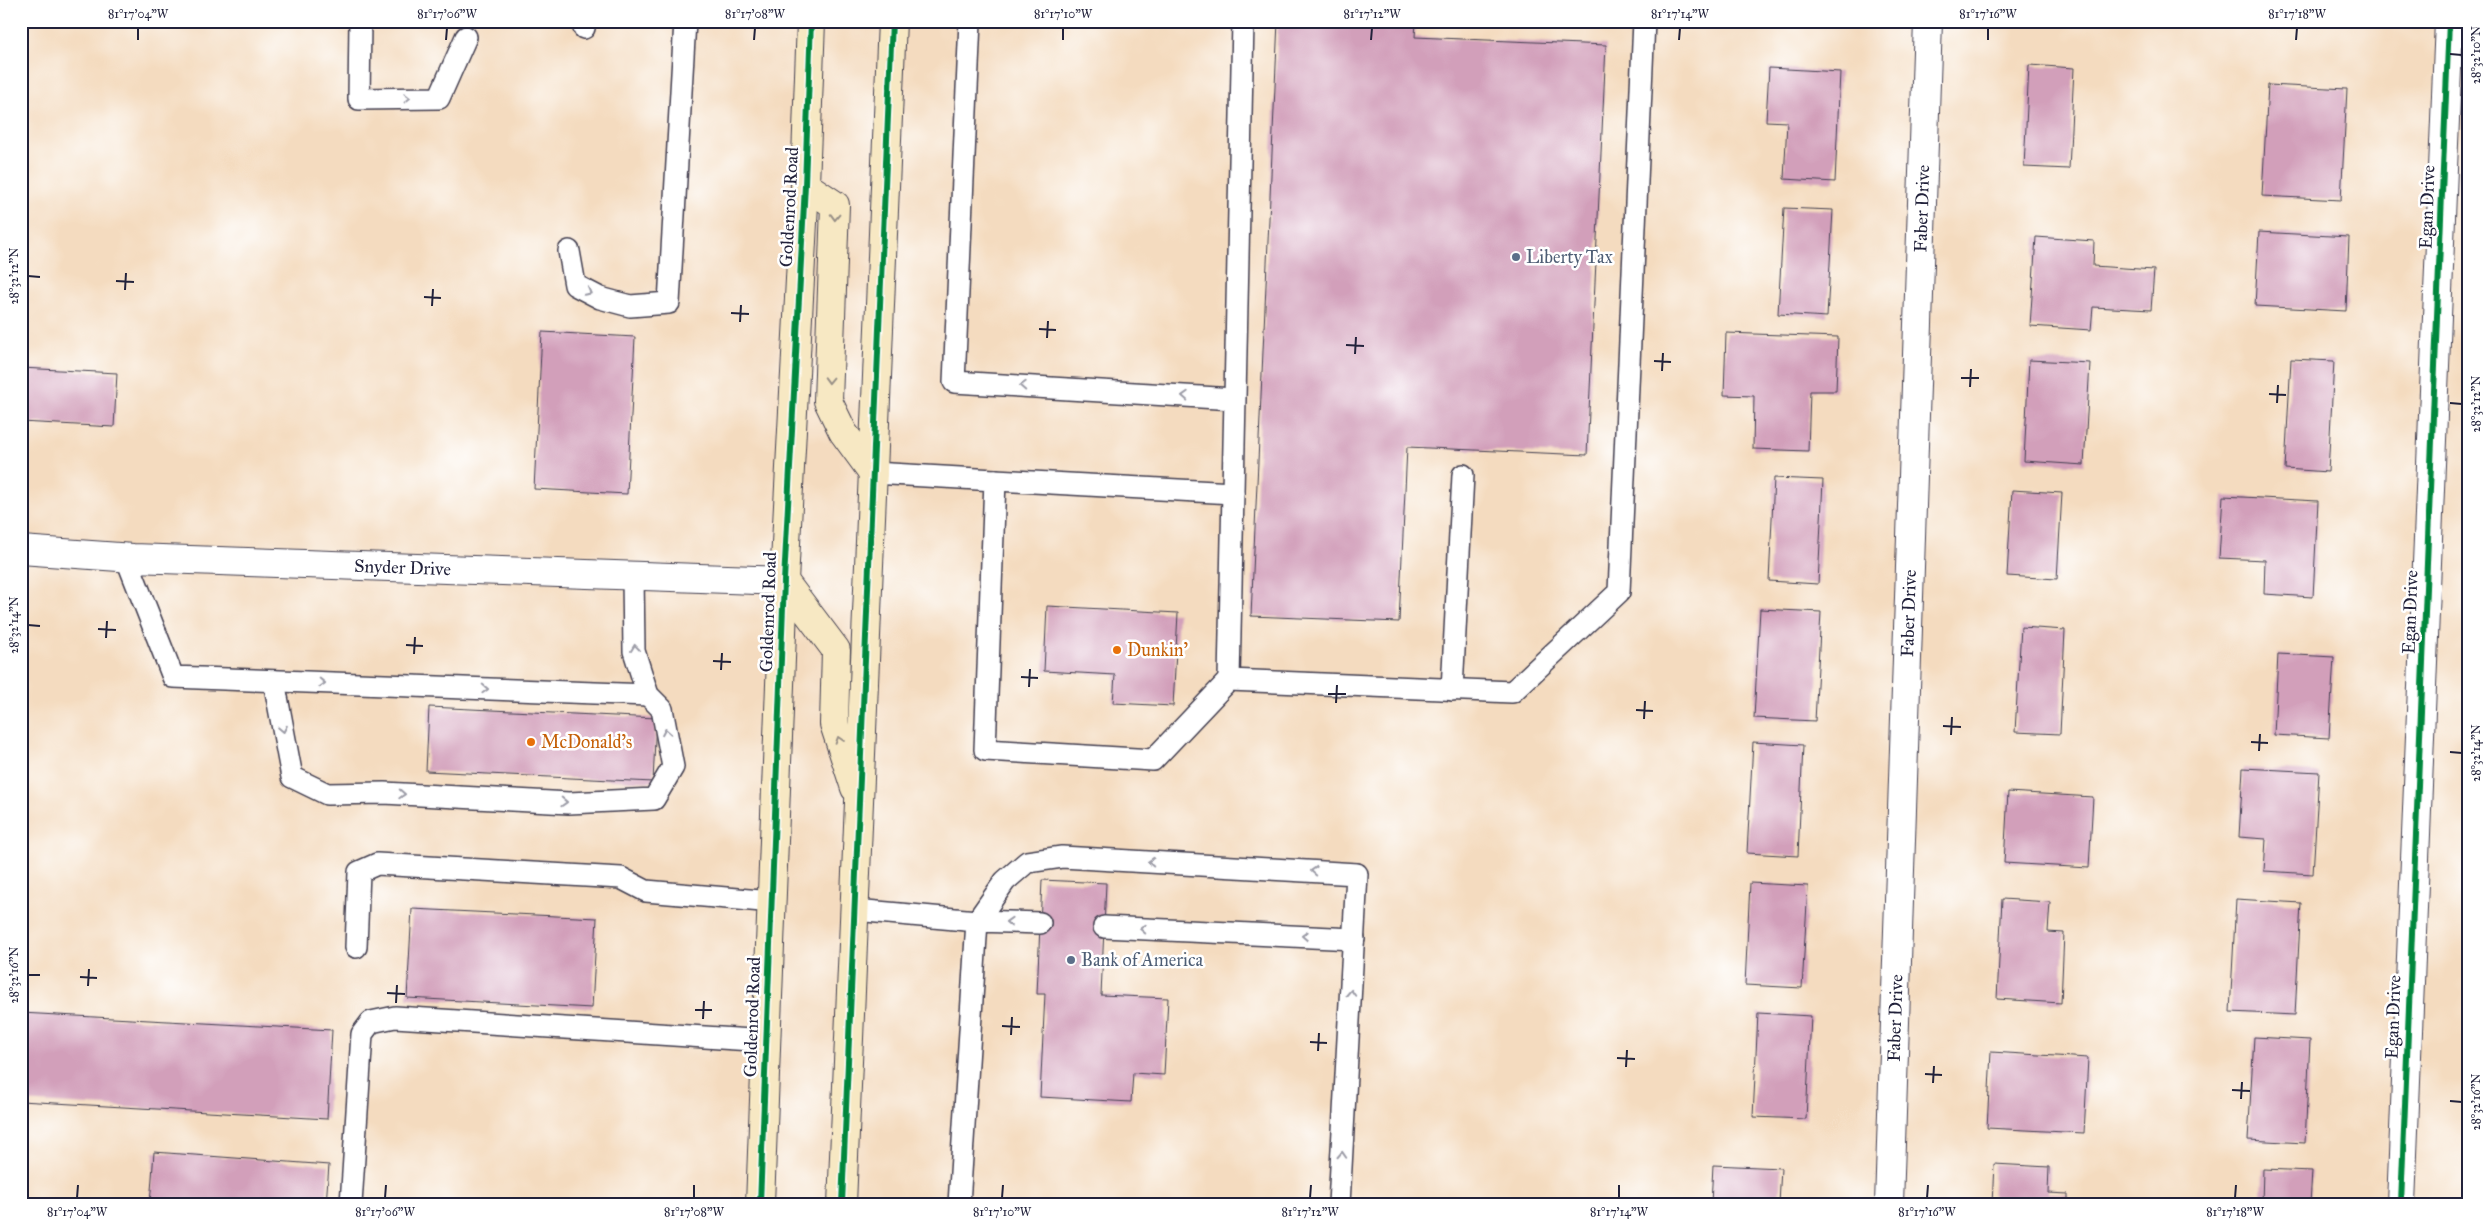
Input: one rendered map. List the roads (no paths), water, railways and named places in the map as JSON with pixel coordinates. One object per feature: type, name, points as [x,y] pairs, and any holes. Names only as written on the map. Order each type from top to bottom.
[{"type":"main road","name":"Goldenrod Road","points":[[760,1204],[784,581],[805,184],[811,21]]},
{"type":"main road","points":[[842,1204],[892,21]]},
{"type":"main road","points":[[805,184],[835,205],[828,401],[843,432],[873,473]]},
{"type":"main road","points":[[784,581],[836,650],[834,724],[860,803]]},
{"type":"street","name":"Faber Drive","points":[[1888,1204],[1928,21]]},
{"type":"street","name":"Egan Drive","points":[[2401,1204],[2449,21]]},
{"type":"street","name":"Snyder Drive","points":[[21,550],[126,557],[784,581]]},
{"type":"lane","points":[[360,21],[359,99],[439,98],[466,37]]},
{"type":"lane","points":[[569,251],[575,285],[600,298],[630,306],[669,303],[685,21]]},
{"type":"lane","points":[[970,21],[954,382],[1234,399]]},
{"type":"lane","points":[[995,480],[985,750],[1153,760],[1229,680],[1244,21]]},
{"type":"lane","points":[[1229,680],[1512,692],[1619,592],[1644,21]]},
{"type":"lane","points":[[873,473],[1233,493]]},
{"type":"lane","points":[[1452,690],[1463,475]]},
{"type":"lane","points":[[126,557],[173,677],[648,695]]},
{"type":"lane","points":[[274,682],[292,777],[327,794],[384,794],[569,803],[654,799],[673,767],[662,709],[648,695],[634,651],[633,576]]},
{"type":"lane","points":[[959,1204],[977,921],[1005,881],[1027,862],[1062,857],[1357,874],[1339,1204]]},
{"type":"lane","points":[[356,947],[359,872],[377,864],[621,878],[646,892],[772,902]]},
{"type":"lane","points":[[855,910],[977,921],[1040,923]]},
{"type":"lane","points":[[1104,927],[1354,939]]},
{"type":"lane","points":[[351,1204],[362,1034],[371,1022],[396,1017],[767,1041]]},
{"type":"place","name":"Liberty Tax","points":[[1516,257]]},
{"type":"place","name":"Dunkin'","points":[[1117,650]]},
{"type":"place","name":"McDonald's","points":[[531,742]]},
{"type":"place","name":"Bank of America","points":[[1071,960]]}]
